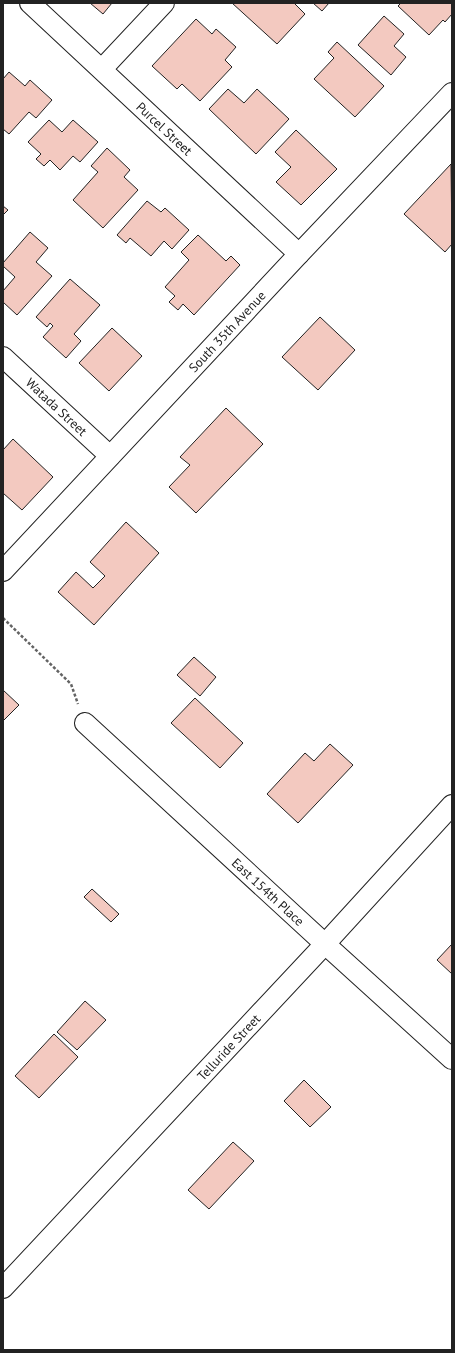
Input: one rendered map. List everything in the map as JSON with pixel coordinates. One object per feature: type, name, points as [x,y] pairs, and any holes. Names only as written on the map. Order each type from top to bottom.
[{"type":"street","name":"Purcel Street","points":[[30,3],[299,254]]},
{"type":"street","points":[[102,69],[164,3]]},
{"type":"street","name":"South 35th Avenue","points":[[3,571],[299,254],[452,93]]},
{"type":"street","name":"Watada Street","points":[[3,357],[110,456]]},
{"type":"street","name":"East 154th Place","points":[[85,723],[452,1059]]},
{"type":"street","name":"Telluride Street","points":[[3,1288],[325,944],[452,805]]},
{"type":"path","points":[[3,618],[72,684],[85,723]]},
{"type":"building","points":[[90,3],[112,3],[103,14]]},
{"type":"building","points":[[232,3],[294,3],[305,14],[277,44]]},
{"type":"building","points":[[313,3],[329,3],[322,11]]},
{"type":"building","points":[[401,3],[452,3],[452,14],[445,22],[443,20],[429,35],[398,6]]},
{"type":"building","points":[[384,16],[404,34],[394,46],[406,57],[391,75],[358,45]]},
{"type":"building","points":[[196,19],[212,34],[216,29],[236,47],[225,60],[232,67],[200,101],[182,84],[177,89],[152,66]]},
{"type":"building","points":[[337,42],[384,86],[355,117],[314,79],[334,58],[328,52]]},
{"type":"building","points":[[9,72],[25,86],[30,80],[52,100],[36,118],[29,112],[9,134],[3,129],[3,79]]},
{"type":"building","points":[[228,89],[244,103],[257,89],[289,119],[256,154],[209,109]]},
{"type":"building","points":[[49,120],[62,132],[73,120],[98,142],[80,162],[73,156],[60,170],[50,160],[44,166],[36,159],[41,154],[28,142]]},
{"type":"building","points":[[296,130],[337,169],[301,205],[276,182],[291,167],[275,152]]},
{"type":"building","points":[[107,148],[130,170],[124,177],[138,190],[103,228],[73,200],[98,172],[91,166]]},
{"type":"building","points":[[451,164],[452,244],[445,252],[404,214]]},
{"type":"building","points":[[147,201],[161,212],[165,208],[189,230],[172,249],[164,241],[151,256],[130,238],[126,243],[117,235]]},
{"type":"building","points":[[3,206],[8,210],[3,215]]},
{"type":"building","points":[[30,232],[48,248],[36,262],[52,276],[17,315],[3,302],[3,291],[15,277],[3,266],[3,263]]},
{"type":"building","points":[[198,235],[226,261],[231,256],[240,265],[194,315],[183,304],[178,310],[169,302],[175,296],[165,287],[189,260],[181,252]]},
{"type":"building","points":[[70,279],[100,305],[74,334],[81,341],[66,358],[43,337],[53,326],[50,323],[47,327],[36,317]]},
{"type":"building","points":[[320,317],[355,350],[318,390],[282,357]]},
{"type":"building","points":[[112,328],[142,356],[109,391],[79,363]]},
{"type":"building","points":[[226,408],[263,444],[196,513],[169,487],[190,465],[180,457]]},
{"type":"building","points":[[13,439],[53,477],[22,510],[3,493],[3,450]]},
{"type":"building","points":[[126,522],[159,553],[94,625],[58,592],[76,572],[93,588],[105,576],[90,562]]},
{"type":"building","points":[[194,657],[216,677],[200,696],[177,675]]},
{"type":"building","points":[[3,690],[19,705],[3,721]]},
{"type":"building","points":[[195,698],[243,743],[220,768],[171,723]]},
{"type":"building","points":[[330,744],[353,765],[298,823],[267,794],[305,753],[314,761]]},
{"type":"building","points":[[92,889],[119,914],[111,922],[84,897]]},
{"type":"building","points":[[452,944],[452,974],[437,960]]},
{"type":"building","points":[[85,1001],[106,1020],[77,1050],[57,1032]]},
{"type":"building","points":[[54,1034],[78,1057],[39,1098],[15,1076]]},
{"type":"building","points":[[304,1080],[331,1107],[310,1127],[284,1101]]},
{"type":"building","points":[[233,1142],[254,1161],[209,1209],[188,1190]]}]
